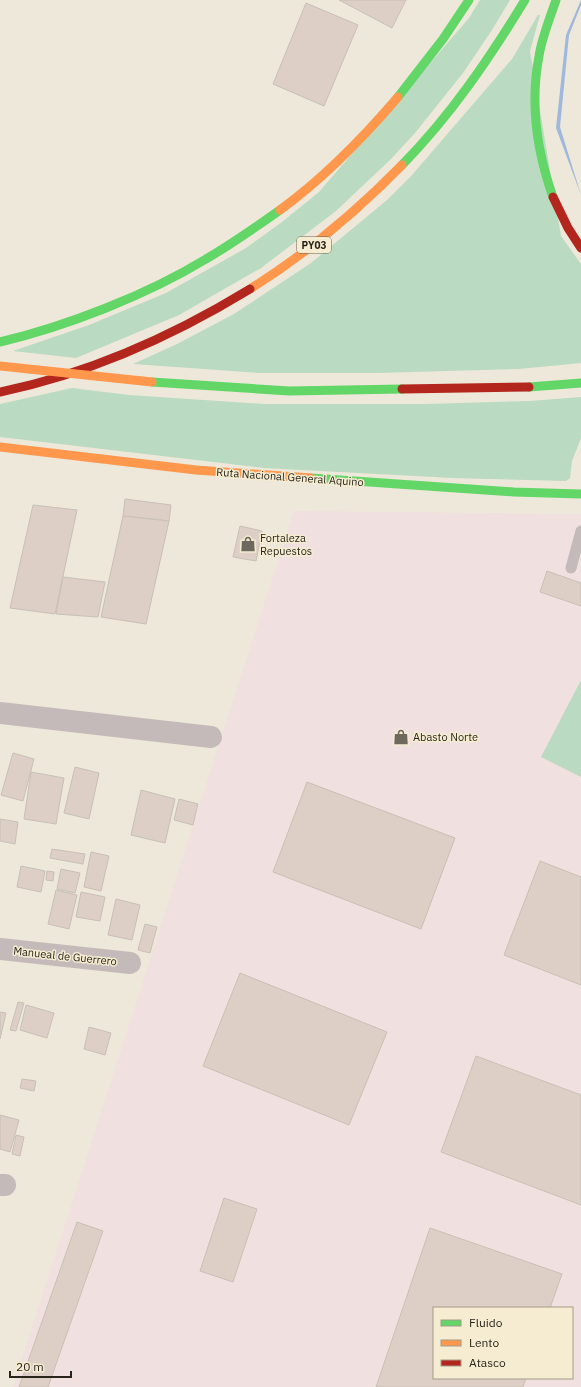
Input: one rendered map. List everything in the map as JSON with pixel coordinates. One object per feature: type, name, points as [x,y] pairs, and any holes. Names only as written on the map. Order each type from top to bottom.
[{"type":"highway","points":[[0,342],[23,337],[81,317],[165,281],[246,235],[311,184],[341,158],[379,119],[404,92],[427,62],[469,0]]},
{"type":"highway","name":"PY03","points":[[0,392],[24,388],[85,370],[172,333],[272,275],[311,247],[347,220],[404,164],[448,114],[494,52],[525,0]]},
{"type":"highway","points":[[556,0],[538,56],[534,95],[538,143],[551,193],[562,219],[581,248]]},
{"type":"highway","points":[[0,366],[175,385],[289,391],[529,387],[581,383]]},
{"type":"highway","name":"Ruta Nacional General Aquino","points":[[0,447],[196,470],[514,492],[581,494]]},
{"type":"street","points":[[0,713],[211,737]]},
{"type":"street","name":"Manueal de Guerrero","points":[[0,949],[130,963]]},
{"type":"lane","points":[[571,568],[581,531]]},
{"type":"shaded area","name":"Abasto Norte","points":[[294,511],[581,514],[581,1387],[13,1387]]},
{"type":"green space","points":[[480,0],[510,0],[463,73],[415,133],[391,159],[336,211],[261,268],[179,315],[76,358],[13,351],[89,325],[166,293],[246,248],[282,222],[319,192],[469,18]]},
{"type":"green space","points":[[538,15],[540,15],[530,51],[561,236],[581,264],[581,363],[519,369],[377,373],[258,373],[133,364],[177,344],[234,314],[311,263],[387,200],[412,175],[512,59]]},
{"type":"green space","points":[[72,388],[129,395],[264,404],[426,404],[529,401],[581,397],[581,438],[572,461],[570,478],[566,481],[452,478],[264,468],[0,437],[0,404]]},
{"type":"green space","points":[[581,680],[581,777],[541,757]]},
{"type":"water","points":[[581,0],[581,5],[569,35],[560,127],[581,195],[556,128],[566,35]]},
{"type":"building","points":[[339,0],[406,0],[392,28]]},
{"type":"building","points":[[306,3],[358,25],[324,106],[273,84]]},
{"type":"building","points":[[125,499],[171,505],[169,521],[123,516]]},
{"type":"building","points":[[33,505],[77,510],[55,614],[10,608]]},
{"type":"building","points":[[123,516],[169,521],[146,624],[101,617]]},
{"type":"building","name":"Fortaleza Repuestos","points":[[240,526],[262,531],[256,561],[233,557]]},
{"type":"building","points":[[547,571],[581,583],[581,606],[540,592]]},
{"type":"building","points":[[63,577],[105,582],[98,617],[56,614]]},
{"type":"building","points":[[13,753],[34,759],[23,801],[1,795]]},
{"type":"building","points":[[75,767],[99,773],[89,819],[64,813]]},
{"type":"building","points":[[31,772],[64,778],[56,824],[24,819]]},
{"type":"building","points":[[307,782],[455,838],[421,929],[273,872]]},
{"type":"building","points":[[141,790],[175,799],[165,843],[131,835]]},
{"type":"building","points":[[179,799],[198,804],[193,825],[174,820]]},
{"type":"building","points":[[0,819],[18,822],[15,844],[0,841]]},
{"type":"building","points":[[52,849],[85,854],[83,864],[50,858]]},
{"type":"building","points":[[91,852],[109,856],[101,891],[84,887]]},
{"type":"building","points":[[540,861],[581,877],[581,985],[504,955]]},
{"type":"building","points":[[21,866],[45,871],[41,892],[17,887]]},
{"type":"building","points":[[61,869],[80,873],[75,893],[57,889]]},
{"type":"building","points":[[47,871],[54,872],[53,881],[46,880]]},
{"type":"building","points":[[56,890],[77,895],[69,929],[48,924]]},
{"type":"building","points":[[81,892],[105,897],[100,921],[76,917]]},
{"type":"building","points":[[116,899],[140,905],[132,940],[108,935]]},
{"type":"building","points":[[145,924],[157,927],[150,953],[138,950]]},
{"type":"building","points":[[240,973],[387,1032],[349,1125],[203,1066]]},
{"type":"building","points":[[18,1002],[24,1003],[16,1031],[10,1030]]},
{"type":"building","points":[[26,1005],[54,1013],[47,1038],[20,1030]]},
{"type":"building","points":[[0,1012],[6,1013],[0,1039]]},
{"type":"building","points":[[89,1027],[111,1033],[105,1055],[84,1049]]},
{"type":"building","points":[[476,1056],[581,1095],[581,1205],[441,1152]]},
{"type":"building","points":[[22,1079],[36,1081],[34,1091],[20,1088]]},
{"type":"building","points":[[0,1115],[19,1120],[10,1152],[0,1149]]},
{"type":"building","points":[[16,1135],[24,1137],[20,1156],[12,1154]]},
{"type":"building","points":[[224,1198],[257,1209],[233,1282],[200,1271]]},
{"type":"building","points":[[77,1222],[103,1231],[48,1387],[19,1387]]},
{"type":"building","points":[[430,1228],[562,1274],[550,1307],[433,1307],[433,1379],[526,1379],[523,1387],[376,1387]]},
{"type":"traffic: fast","points":[[398,97],[443,39],[469,0]]},
{"type":"traffic: fast","points":[[402,165],[437,126],[468,86],[525,0]]},
{"type":"traffic: fast","points":[[553,197],[547,180],[539,145],[535,109],[535,92],[540,49],[556,0]]},
{"type":"traffic: fast","points":[[0,342],[79,318],[133,297],[183,272],[216,253],[280,210]]},
{"type":"traffic: fast","points":[[152,382],[289,391],[402,389]]},
{"type":"traffic: fast","points":[[529,387],[581,383]]},
{"type":"traffic: fast","points":[[311,478],[514,492],[581,494]]},
{"type":"traffic: slow","points":[[280,210],[312,185],[342,157],[398,97]]},
{"type":"traffic: slow","points":[[250,289],[271,276],[330,232],[402,165]]},
{"type":"traffic: slow","points":[[0,366],[152,382]]},
{"type":"traffic: slow","points":[[0,447],[196,470],[311,478]]},
{"type":"traffic: jam","points":[[553,197],[568,228],[581,248]]},
{"type":"traffic: jam","points":[[0,392],[65,375],[129,351],[191,322],[250,289]]},
{"type":"traffic: jam","points":[[402,389],[529,387]]},
{"type":"place","name":"Fortaleza Repuestos","points":[[248,544]]},
{"type":"place","name":"Abasto Norte","points":[[401,737]]}]
